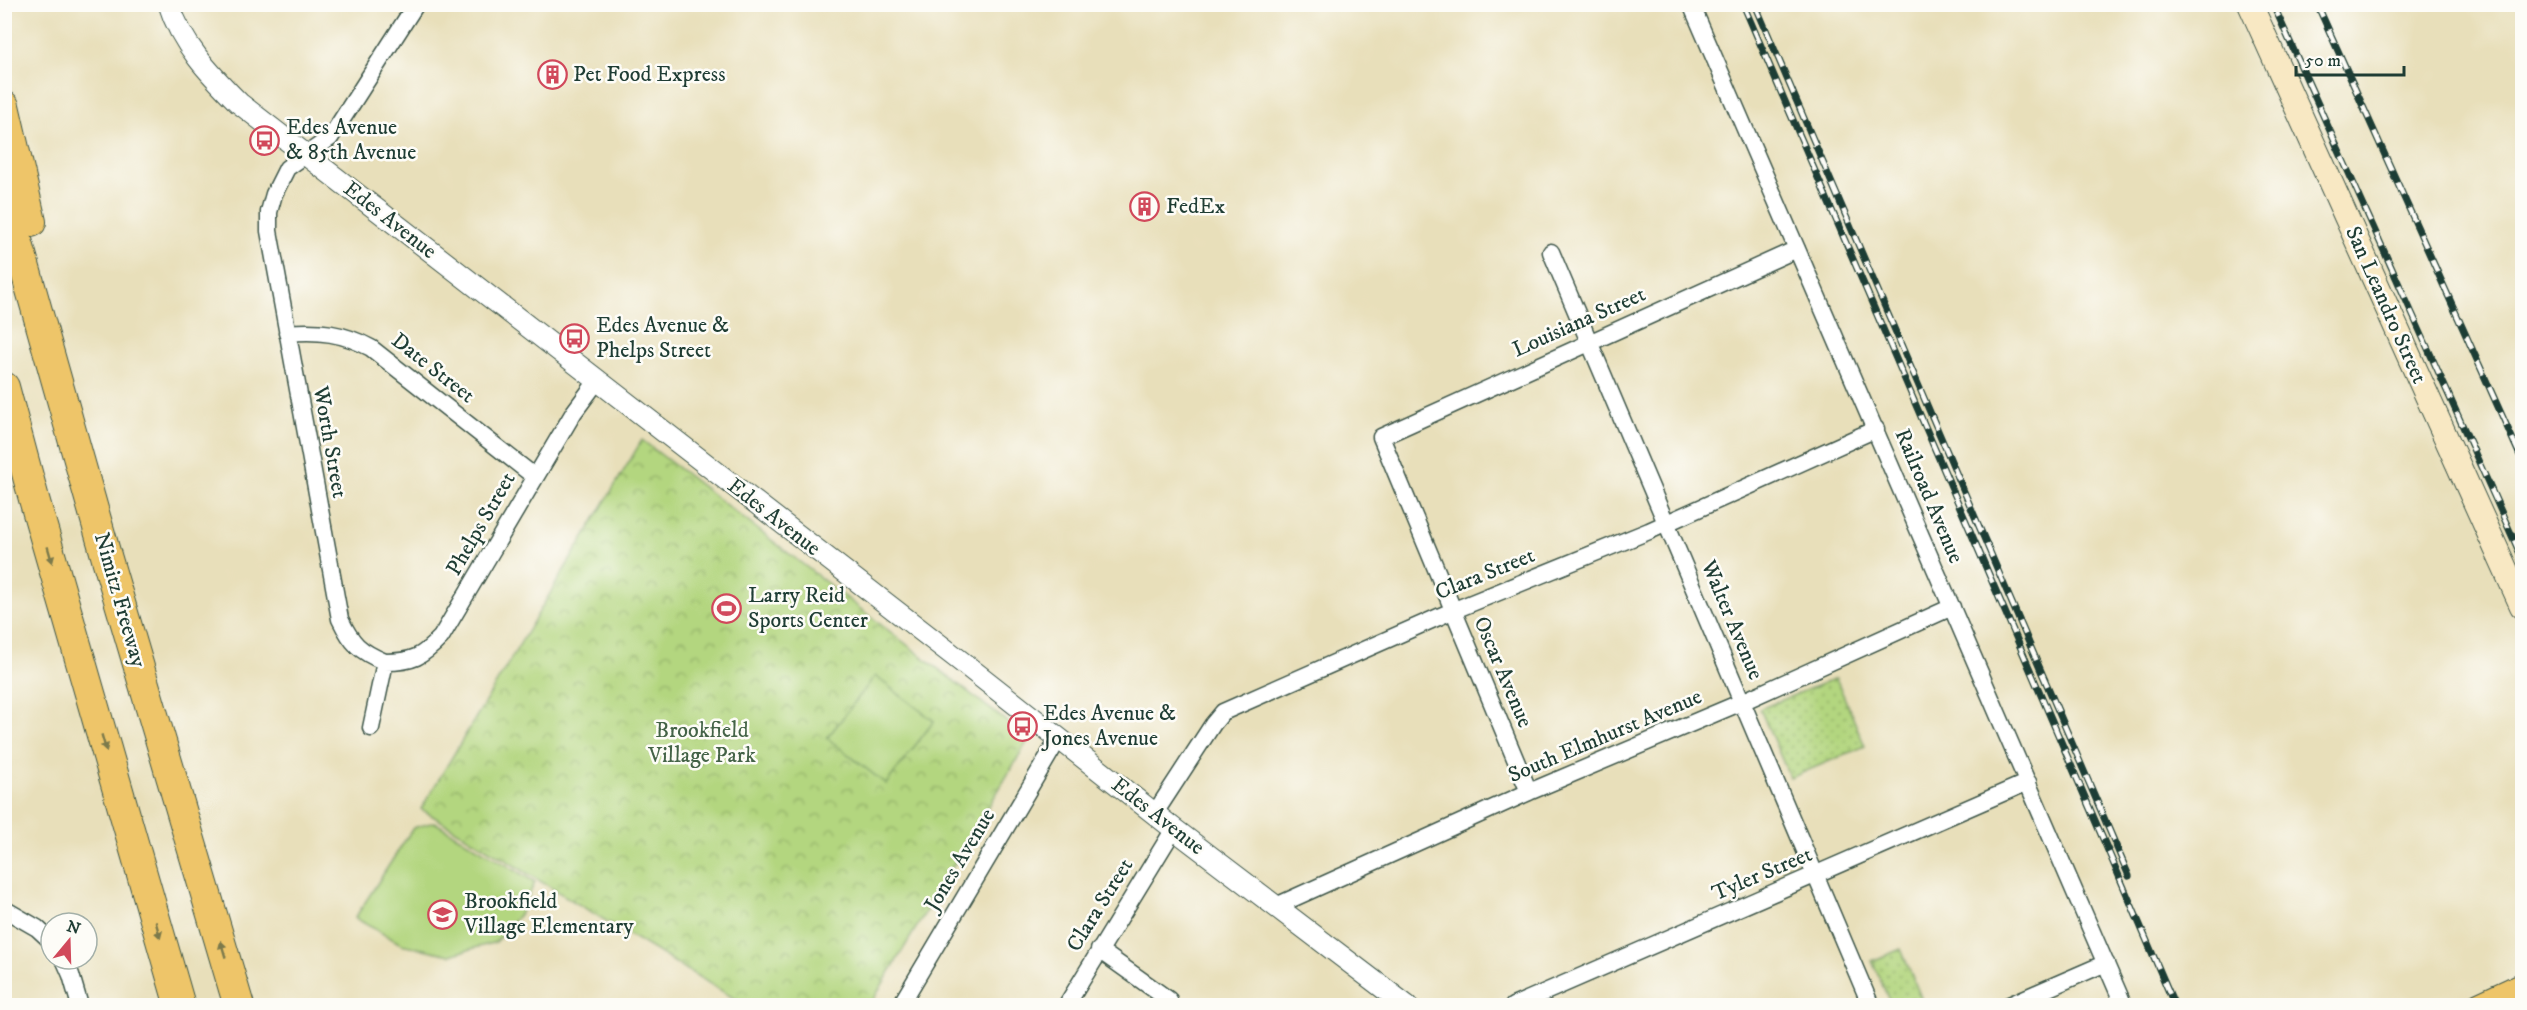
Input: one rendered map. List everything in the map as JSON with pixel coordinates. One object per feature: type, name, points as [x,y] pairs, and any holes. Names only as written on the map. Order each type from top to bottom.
[{"type":"highway","points":[[4,106],[107,559]]},
{"type":"highway","name":"Nimitz Freeway","points":[[4,194],[107,559],[239,1005]]},
{"type":"highway","points":[[4,387],[34,499],[180,1005]]},
{"type":"highway","points":[[4,457],[34,499]]},
{"type":"main road","name":"San Leandro Street","points":[[2250,4],[2523,606]]},
{"type":"main road","points":[[2479,1005],[2523,986]]},
{"type":"street","name":"Edes Avenue","points":[[169,4],[188,44],[210,75],[239,103],[1402,1004]]},
{"type":"street","name":"Worth Street","points":[[385,662],[364,653],[349,639],[340,619],[269,231],[269,212],[274,194],[287,168],[330,138],[416,4]]},
{"type":"street","name":"Railroad Avenue","points":[[1691,4],[2124,1005]]},
{"type":"street","name":"Louisiana Street","points":[[1381,437],[1797,249]]},
{"type":"street","name":"Walter Avenue","points":[[1551,252],[1871,1005]]},
{"type":"street","name":"Date Street","points":[[287,333],[331,332],[352,338],[371,348],[535,477]]},
{"type":"street","name":"Phelps Street","points":[[385,662],[405,662],[426,654],[441,637],[574,412],[597,381]]},
{"type":"street","name":"Clara Street","points":[[1155,813],[1223,712],[1452,611],[1666,523],[1875,429]]},
{"type":"street","name":"Oscar Avenue","points":[[1381,437],[1529,792]]},
{"type":"street","name":"South Elmhurst Avenue","points":[[1276,906],[1529,792],[1742,702],[1952,607]]},
{"type":"street","points":[[371,728],[385,662]]},
{"type":"street","name":"Jones Avenue","points":[[900,1005],[1059,738]]},
{"type":"street","name":"Tyler Street","points":[[1513,1005],[1816,876],[2028,782]]},
{"type":"street","name":"Clara Street","points":[[1066,1005],[1174,829]]},
{"type":"street","points":[[4,909],[39,930]]},
{"type":"street","points":[[1099,950],[1169,1000]]},
{"type":"street","points":[[2007,1005],[2106,963]]},
{"type":"street","points":[[69,971],[80,1005]]},
{"type":"green space","name":"Brookfield Village Park","points":[[642,440],[1029,739],[870,1005],[745,1005],[421,809]]},
{"type":"green space","points":[[875,676],[934,721],[886,784],[827,738]]},
{"type":"green space","points":[[1836,678],[1865,746],[1790,778],[1760,709]]},
{"type":"green space","points":[[434,822],[535,882],[521,912],[496,942],[450,955],[401,944],[355,918],[413,828]]},
{"type":"green space","points":[[1901,949],[1924,1005],[1891,1005],[1872,961]]},
{"type":"railway","points":[[1743,4],[2175,1006]]},
{"type":"railway","points":[[1755,4],[2129,876]]},
{"type":"railway","points":[[2273,4],[2522,558]]},
{"type":"railway","points":[[2317,4],[2522,460]]},
{"type":"place","name":"Pet Food Express","points":[[552,74]]},
{"type":"place","name":"Edes Avenue & 85th Avenue","points":[[265,140]]},
{"type":"place","name":"FedEx","points":[[1145,206]]},
{"type":"place","name":"Edes Avenue & Phelps Street","points":[[575,338]]},
{"type":"place","name":"Larry Reid Sports Center","points":[[727,608]]},
{"type":"place","name":"Edes Avenue & Jones Avenue","points":[[1022,726]]},
{"type":"place","name":"Brookfield Village Elementary","points":[[443,914]]}]
